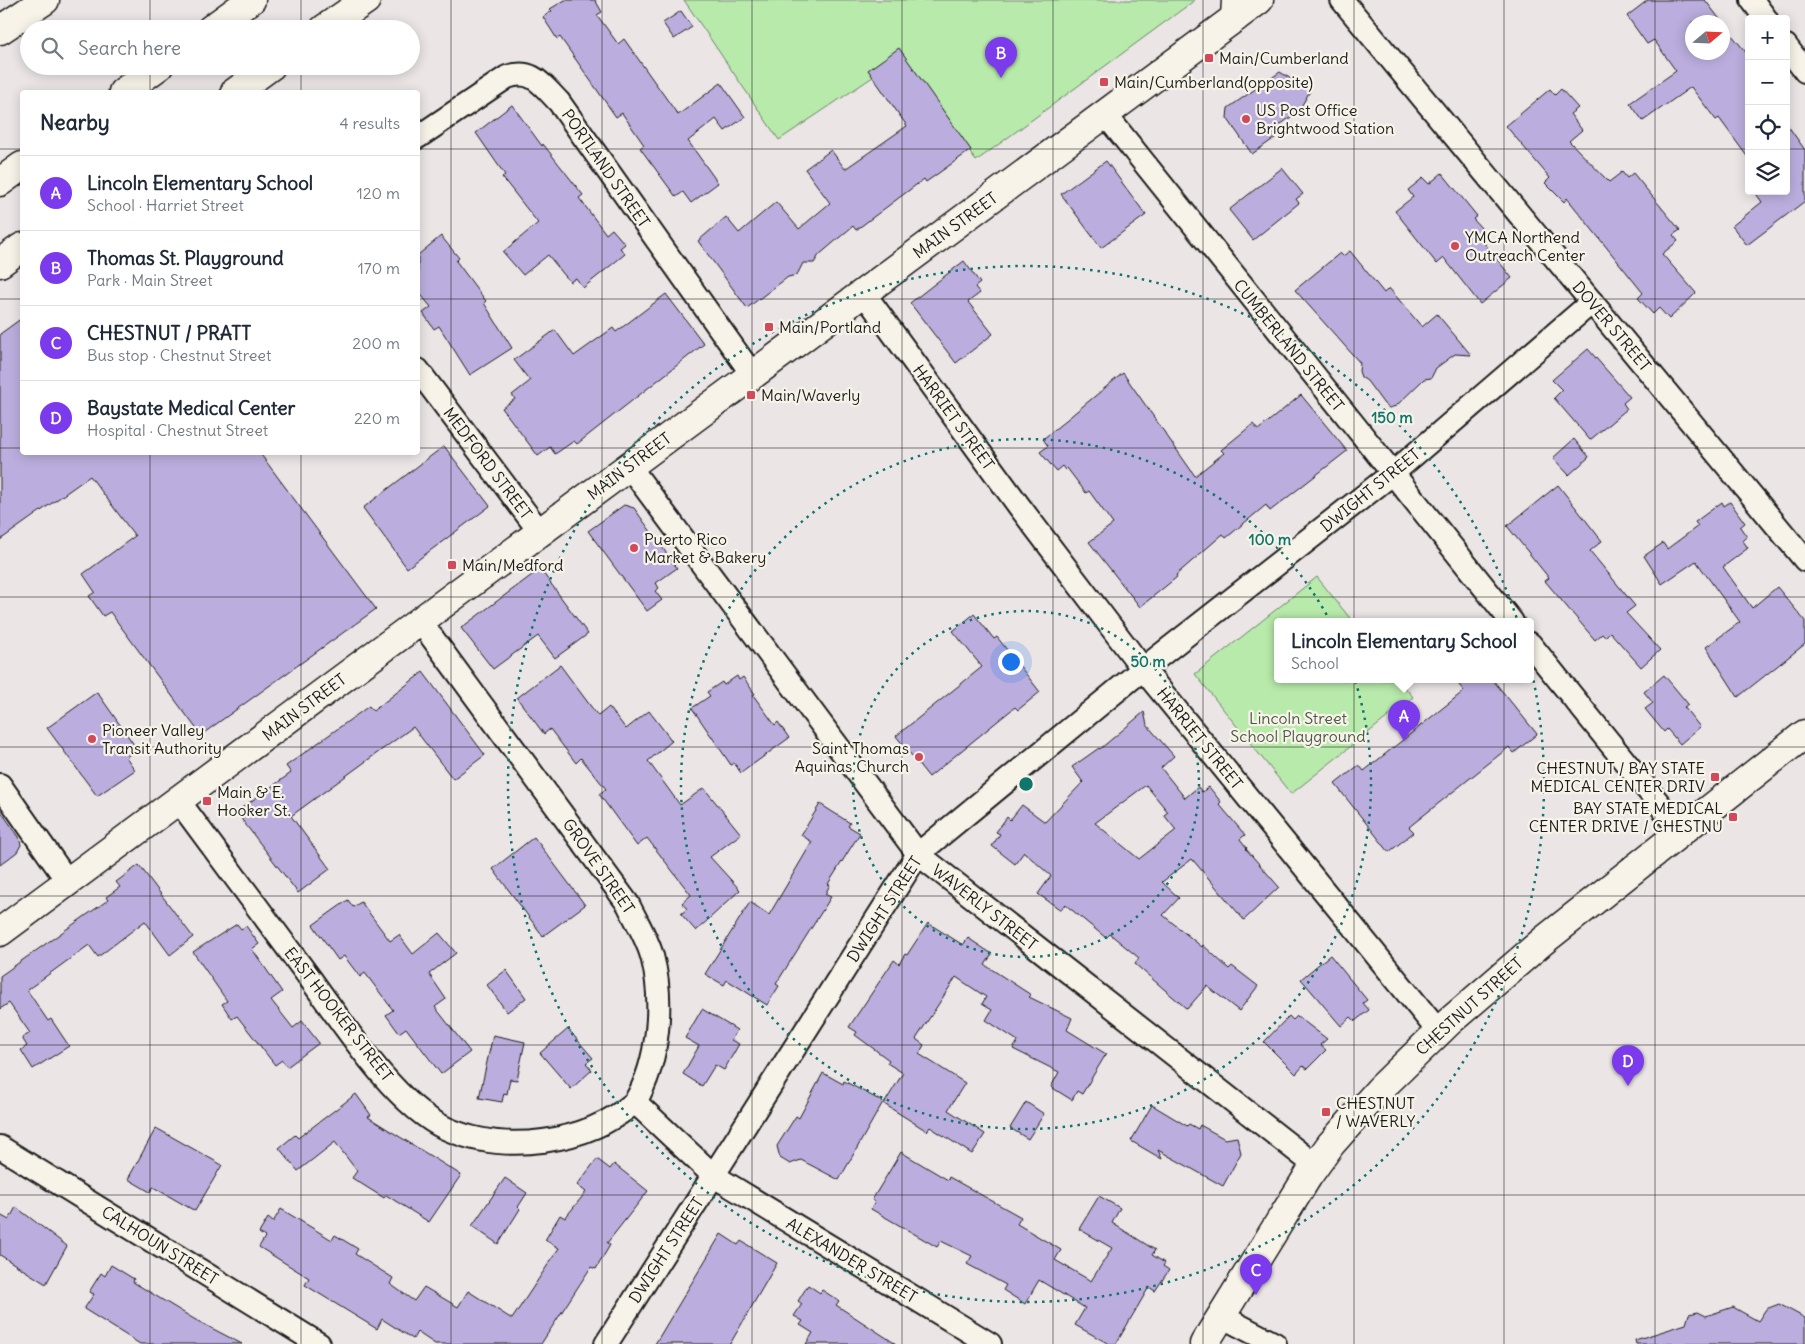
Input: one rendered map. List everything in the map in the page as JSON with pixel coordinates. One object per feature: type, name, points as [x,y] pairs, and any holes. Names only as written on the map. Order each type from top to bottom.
[{"type":"main road","points":[[0,30],[45,0]]},
{"type":"main road","points":[[224,20],[252,0]]},
{"type":"main road","points":[[337,20],[366,0]]},
{"type":"main road","name":"MAIN STREET","points":[[0,932],[1105,114],[1236,9],[1259,0]]},
{"type":"main road","points":[[126,90],[147,75]]},
{"type":"main road","points":[[238,90],[259,75]]},
{"type":"main road","points":[[0,182],[20,167]]},
{"type":"main road","points":[[0,263],[20,248]]},
{"type":"main road","name":"CHESTNUT STREET","points":[[1204,1344],[1316,1166],[1355,1116],[1439,1032],[1543,941],[1681,830],[1805,734]]},
{"type":"street","name":"DOVER STREET","points":[[1342,0],[1805,560]]},
{"type":"street","points":[[1752,0],[1763,15]]},
{"type":"street","points":[[1790,51],[1805,71]]},
{"type":"street","name":"PORTLAND STREET","points":[[420,136],[508,77],[520,73],[535,78],[559,102],[752,374]]},
{"type":"street","name":"CUMBERLAND STREET","points":[[1105,114],[1509,618]]},
{"type":"street","name":"HARRIET STREET","points":[[863,292],[1019,506],[1144,670],[1439,1032]]},
{"type":"street","name":"DWIGHT STREET","points":[[606,1344],[918,854],[1144,670],[1392,474],[1592,302]]},
{"type":"street","name":"MEDFORD STREET","points":[[420,373],[540,532]]},
{"type":"street","name":"WAVERLY STREET","points":[[629,466],[918,854],[1316,1166]]},
{"type":"street","name":"GROVE STREET","points":[[420,621],[628,904],[645,938],[655,974],[656,1030],[649,1069],[635,1102]]},
{"type":"street","points":[[1534,649],[1681,830]]},
{"type":"street","points":[[0,785],[68,882]]},
{"type":"street","name":"EAST HOOKER STREET","points":[[178,800],[376,1068],[420,1111],[444,1127],[468,1136],[494,1141],[520,1143],[546,1140],[570,1134],[610,1119],[635,1102]]},
{"type":"street","points":[[635,1102],[714,1176]]},
{"type":"street","name":"CALHOUN STREET","points":[[0,1147],[319,1344]]},
{"type":"street","name":"ALEXANDER STREET","points":[[714,1176],[990,1344]]},
{"type":"street","points":[[1221,1316],[1275,1344]]},
{"type":"green space","points":[[684,0],[1195,0],[976,161],[901,58],[779,140]]},
{"type":"green space","name":"Lincoln Street School Playground","points":[[1317,577],[1350,618],[1274,618],[1274,683],[1401,683],[1413,697],[1291,794],[1195,674]]},
{"type":"building","points":[[565,0],[595,0],[602,12],[597,15],[618,44],[624,39],[678,115],[721,83],[745,117],[725,131],[716,119],[688,141],[718,183],[691,203],[683,192],[676,197],[640,148],[644,145],[622,113],[616,117],[560,37],[557,39],[543,17],[552,11],[550,9]]},
{"type":"building","points":[[1648,0],[1705,0],[1717,15],[1685,15],[1685,60],[1730,60],[1730,33],[1745,51],[1745,154],[1719,118],[1716,120],[1691,87],[1643,121],[1630,103],[1676,71],[1654,40],[1647,44],[1627,16]]},
{"type":"building","points":[[681,11],[692,27],[674,39],[663,23]]},
{"type":"building","points":[[899,48],[971,150],[926,182],[924,179],[856,230],[853,226],[819,255],[814,263],[803,263],[797,275],[788,277],[747,308],[698,241],[726,217],[739,233],[776,202],[799,229],[830,203],[805,169],[831,150],[845,169],[907,126],[868,70]]},
{"type":"building","points":[[1280,72],[1310,91],[1298,112],[1277,127],[1282,133],[1252,154],[1227,118],[1228,108]]},
{"type":"building","points":[[1550,89],[1555,95],[1561,89],[1578,108],[1570,114],[1582,130],[1569,141],[1609,182],[1622,172],[1627,178],[1633,173],[1680,230],[1673,235],[1678,241],[1662,254],[1696,293],[1669,319],[1659,308],[1653,314],[1638,298],[1643,293],[1567,198],[1564,202],[1545,183],[1550,178],[1506,126]]},
{"type":"building","points":[[512,105],[542,146],[543,144],[583,195],[579,198],[606,234],[612,229],[625,244],[620,248],[625,254],[583,288],[576,278],[570,282],[548,255],[523,275],[503,252],[538,223],[502,177],[505,175],[476,133]]},
{"type":"building","points":[[1790,129],[1805,150],[1805,201],[1747,245],[1732,226],[1762,202],[1757,195],[1790,195]]},
{"type":"building","points":[[1106,161],[1146,215],[1101,248],[1061,194]]},
{"type":"building","points":[[1282,168],[1303,194],[1296,199],[1299,203],[1253,240],[1229,210]]},
{"type":"building","name":"YMCA Northend Outreach Center","points":[[1442,173],[1477,216],[1473,219],[1482,229],[1477,234],[1512,278],[1480,304],[1444,258],[1437,264],[1395,211],[1413,197],[1408,190],[1423,178],[1429,184]]},
{"type":"building","points":[[441,236],[459,258],[456,261],[486,301],[484,303],[512,348],[470,375],[439,326],[434,329],[423,313],[431,307],[420,293],[420,253]]},
{"type":"building","points":[[1350,251],[1384,293],[1389,288],[1422,327],[1437,314],[1471,355],[1455,354],[1436,368],[1431,378],[1424,379],[1396,406],[1389,408],[1367,381],[1361,377],[1359,371],[1360,363],[1295,290],[1340,253],[1343,256]]},
{"type":"building","points":[[964,261],[980,283],[975,287],[980,293],[968,302],[993,334],[956,363],[910,303]]},
{"type":"building","points":[[666,294],[704,344],[577,444],[574,441],[555,454],[550,447],[538,456],[502,408],[515,399],[512,395],[530,381],[514,360],[555,330],[574,356],[613,328],[616,332]]},
{"type":"building","points":[[20,319],[20,455],[261,455],[376,609],[201,735],[110,612],[103,616],[89,596],[95,592],[83,574],[135,536],[90,476],[0,540],[0,334]]},
{"type":"building","points":[[1588,349],[1630,397],[1623,403],[1627,409],[1590,440],[1554,398],[1562,390],[1552,380]]},
{"type":"building","points":[[1123,373],[1195,476],[1224,453],[1221,450],[1253,424],[1258,430],[1301,395],[1347,451],[1270,511],[1266,505],[1226,538],[1223,534],[1176,575],[1177,577],[1140,607],[1089,542],[1113,524],[1089,491],[1086,493],[1067,468],[1065,470],[1062,466],[1056,471],[1040,452],[1048,446],[1043,439]]},
{"type":"building","points":[[1574,439],[1589,457],[1569,475],[1553,458]]},
{"type":"building","points":[[444,446],[490,506],[407,568],[363,508]]},
{"type":"building","points":[[1558,485],[1602,541],[1590,551],[1635,606],[1626,613],[1660,650],[1641,667],[1610,632],[1605,637],[1602,634],[1595,640],[1545,581],[1549,578],[1507,526]]},
{"type":"building","points":[[1722,502],[1724,506],[1730,502],[1745,523],[1740,527],[1747,537],[1743,541],[1748,548],[1723,567],[1752,608],[1777,587],[1805,621],[1805,644],[1738,697],[1706,647],[1740,622],[1696,561],[1662,584],[1644,556],[1663,543],[1667,549],[1698,526],[1695,522]]},
{"type":"building","points":[[624,505],[634,508],[677,568],[656,583],[659,588],[655,591],[662,600],[647,611],[588,531]]},
{"type":"building","points":[[540,569],[588,634],[555,658],[538,636],[493,669],[461,628]]},
{"type":"building","points":[[974,614],[994,639],[997,637],[1040,692],[1018,710],[1015,707],[929,777],[896,736],[982,667],[953,631]]},
{"type":"building","points":[[560,665],[598,716],[609,707],[626,729],[649,711],[672,741],[648,761],[680,805],[704,788],[741,834],[710,857],[740,890],[696,931],[681,914],[687,909],[682,903],[691,895],[647,838],[637,846],[599,794],[606,789],[581,758],[576,763],[550,729],[544,734],[517,698]]},
{"type":"building","points":[[423,672],[485,755],[453,779],[413,727],[291,816],[330,869],[298,893],[236,812],[291,773],[286,766],[369,706],[373,711]]},
{"type":"building","points":[[1664,675],[1688,704],[1684,707],[1700,727],[1680,744],[1667,729],[1664,732],[1645,709],[1653,703],[1644,692]]},
{"type":"building","points":[[737,676],[739,680],[743,677],[755,694],[753,695],[775,725],[778,722],[789,738],[741,773],[734,763],[731,765],[692,708],[710,696],[707,692],[722,682],[724,685]]},
{"type":"building","points":[[1457,683],[1495,683],[1537,734],[1514,753],[1509,747],[1409,827],[1414,832],[1389,852],[1335,784],[1359,765],[1364,771],[1464,691]]},
{"type":"building","name":"Pioneer Valley Transit Authority","points":[[97,692],[137,749],[126,757],[135,770],[97,796],[47,728]]},
{"type":"building","points":[[1144,712],[1147,725],[1174,756],[1161,768],[1185,798],[1198,787],[1202,792],[1209,787],[1221,802],[1219,804],[1245,835],[1240,839],[1246,849],[1279,887],[1244,920],[1192,859],[1162,882],[1179,898],[1163,915],[1202,947],[1203,945],[1229,969],[1232,966],[1258,986],[1239,1011],[1207,986],[1187,1009],[1135,964],[1139,958],[1110,934],[1106,938],[1067,906],[1064,905],[1061,910],[1038,894],[1051,876],[1024,852],[1015,864],[992,846],[1000,834],[996,832],[1007,817],[1010,820],[1022,805],[1045,822],[1083,782],[1072,767],[1100,749]],"holes":[[[1146,785],[1168,812],[1164,815],[1176,830],[1139,859],[1095,823]]]},
{"type":"building","points":[[820,804],[850,823],[848,826],[860,833],[828,884],[830,885],[825,894],[831,897],[776,984],[779,986],[767,1005],[727,980],[724,985],[705,974],[750,902],[769,915],[812,842],[801,835]]},
{"type":"building","points":[[0,810],[19,837],[21,845],[17,852],[0,865]]},
{"type":"building","points":[[534,837],[585,905],[543,936],[493,869]]},
{"type":"building","points":[[139,865],[193,937],[170,955],[145,921],[98,957],[89,945],[27,990],[48,1021],[51,1019],[69,1046],[33,1069],[21,1050],[27,1046],[22,1038],[30,1033],[9,1003],[0,1009],[0,976],[108,900],[106,897],[120,887],[116,882]]},
{"type":"building","points":[[348,900],[353,907],[361,902],[390,941],[399,935],[413,954],[439,933],[456,953],[429,974],[446,999],[435,1007],[470,1052],[441,1074],[406,1028],[399,1033],[386,1015],[393,1010],[365,973],[360,977],[344,956],[338,960],[313,925]]},
{"type":"building","points":[[928,923],[963,945],[968,938],[992,954],[985,965],[1031,995],[1029,997],[1072,1018],[1067,1030],[1106,1054],[1082,1094],[1077,1091],[1072,1100],[1051,1087],[1059,1072],[1013,1049],[1018,1041],[986,1020],[992,1010],[982,1004],[986,997],[956,977],[916,1039],[924,1045],[919,1054],[965,1083],[948,1110],[985,1134],[972,1154],[930,1127],[927,1131],[884,1104],[903,1073],[887,1063],[889,1060],[855,1035],[857,1032],[849,1027],[894,960],[899,964]]},
{"type":"building","points":[[237,924],[241,929],[246,926],[259,944],[252,949],[282,992],[271,1000],[293,1028],[302,1021],[319,1043],[287,1067],[282,1060],[275,1065],[237,1016],[232,1019],[222,1004],[227,1001],[193,952]]},
{"type":"building","points":[[1330,955],[1367,1000],[1363,1003],[1369,1010],[1355,1021],[1351,1017],[1341,1026],[1301,979]]},
{"type":"building","points":[[506,970],[526,998],[507,1012],[487,985]]},
{"type":"building","points":[[702,1009],[737,1030],[731,1040],[739,1044],[724,1070],[715,1065],[702,1086],[683,1074],[699,1046],[685,1038]]},
{"type":"building","points":[[1289,1016],[1293,1020],[1297,1016],[1327,1039],[1320,1045],[1326,1050],[1307,1069],[1303,1066],[1296,1074],[1264,1042]]},
{"type":"building","points":[[568,1029],[593,1058],[586,1063],[592,1070],[571,1089],[540,1053]]},
{"type":"building","points":[[493,1035],[525,1042],[517,1080],[510,1079],[507,1094],[504,1093],[502,1102],[479,1098]]},
{"type":"building","points":[[823,1073],[843,1084],[844,1081],[883,1102],[839,1180],[801,1160],[790,1164],[780,1158],[777,1146],[796,1116],[799,1118]]},
{"type":"building","points":[[356,1094],[371,1115],[368,1117],[461,1175],[429,1222],[386,1195],[384,1198],[352,1178],[357,1171],[335,1142],[298,1171],[279,1148],[295,1135],[298,1138]]},
{"type":"building","points":[[1026,1102],[1044,1114],[1028,1139],[1010,1128]]},
{"type":"building","points":[[1152,1105],[1187,1126],[1189,1124],[1198,1129],[1200,1125],[1225,1139],[1237,1137],[1241,1153],[1223,1186],[1158,1150],[1162,1159],[1131,1141]]},
{"type":"building","points":[[156,1128],[222,1165],[195,1211],[153,1187],[150,1192],[128,1179]]},
{"type":"building","points":[[901,1152],[948,1180],[949,1177],[1021,1217],[1017,1224],[1061,1250],[1055,1260],[1091,1281],[1112,1248],[1079,1229],[1099,1196],[1120,1208],[1112,1223],[1155,1250],[1152,1255],[1165,1263],[1163,1266],[1169,1270],[1155,1291],[1149,1287],[1116,1344],[1109,1344],[1075,1325],[1085,1308],[1039,1280],[1025,1304],[1003,1290],[1006,1285],[967,1264],[972,1256],[941,1241],[937,1247],[871,1209],[875,1202],[872,1200]]},
{"type":"building","points":[[597,1159],[610,1169],[614,1164],[648,1191],[607,1243],[610,1245],[596,1269],[591,1267],[541,1344],[435,1344],[417,1332],[413,1339],[382,1319],[377,1329],[305,1285],[309,1278],[259,1247],[265,1237],[259,1233],[268,1218],[273,1222],[281,1209],[332,1240],[335,1235],[358,1249],[355,1254],[393,1278],[390,1284],[414,1301],[424,1287],[458,1307],[468,1291],[512,1319],[559,1248],[545,1240],[560,1215],[565,1218],[586,1192],[577,1185]]},
{"type":"building","points":[[505,1178],[527,1193],[518,1207],[520,1209],[498,1244],[472,1226]]},
{"type":"building","points":[[16,1207],[67,1246],[46,1284],[0,1255],[0,1215],[9,1220]]},
{"type":"building","points":[[721,1234],[738,1245],[741,1241],[777,1263],[730,1344],[655,1344]]},
{"type":"building","points":[[111,1265],[134,1279],[133,1282],[194,1319],[242,1344],[140,1344],[84,1309],[94,1294],[89,1292],[101,1273],[105,1276]]},
{"type":"building","points":[[808,1285],[820,1293],[822,1290],[839,1301],[836,1305],[896,1344],[806,1344],[813,1333],[800,1325],[803,1321],[794,1316],[802,1304],[798,1301]]},
{"type":"building","points":[[1779,1304],[1805,1318],[1805,1344],[1636,1344],[1635,1340],[1686,1324],[1689,1314],[1698,1312],[1706,1316],[1733,1307],[1758,1321],[1766,1309]]},
{"type":"place","name":"Main/Cumberland","points":[[1209,58]]},
{"type":"place","name":"Thomas St. Playground","points":[[1001,78]]},
{"type":"place","name":"Main/Cumberland(opposite)","points":[[1104,82]]},
{"type":"place","name":"US Post Office Brightwood Station","points":[[1246,119]]},
{"type":"place","name":"YMCA Northend Outreach Center","points":[[1455,246]]},
{"type":"place","name":"Main/Portland","points":[[769,327]]},
{"type":"place","name":"Main/Waverly","points":[[751,395]]},
{"type":"place","name":"Puerto Rico Market & Bakery","points":[[634,548]]},
{"type":"place","name":"Main/Medford","points":[[452,565]]},
{"type":"place","name":"Pioneer Valley Transit Authority","points":[[92,739]]},
{"type":"place","name":"Lincoln Elementary School","points":[[1404,741]]},
{"type":"place","name":"Saint Thomas Aquinas Church","points":[[919,757]]},
{"type":"place","name":"CHESTNUT / BAY STATE MEDICAL CENTER DRIV","points":[[1715,777]]},
{"type":"place","name":"Main & E. Hooker St.","points":[[207,801]]},
{"type":"place","name":"BAY STATE MEDICAL CENTER DRIVE / CHESTNU","points":[[1733,817]]},
{"type":"place","name":"Baystate Medical Center","points":[[1628,1086]]},
{"type":"place","name":"CHESTNUT / WAVERLY","points":[[1326,1112]]},
{"type":"place","name":"CHESTNUT / PRATT","points":[[1256,1295]]}]
